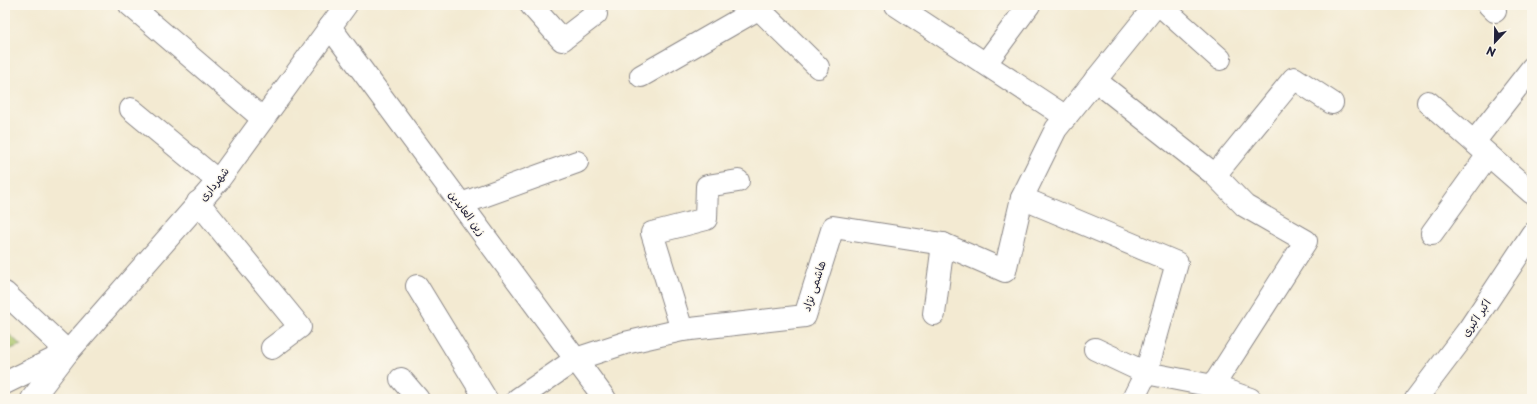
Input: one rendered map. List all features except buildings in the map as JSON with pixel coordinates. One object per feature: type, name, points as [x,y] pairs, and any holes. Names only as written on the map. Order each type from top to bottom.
[{"type":"street","points":[[130,5],[263,119]]},
{"type":"street","name":"شهرداری","points":[[32,399],[68,352],[218,181],[346,5]]},
{"type":"street","points":[[531,5],[562,40],[596,14]]},
{"type":"street","points":[[896,5],[1066,117]]},
{"type":"street","points":[[986,63],[1029,5]]},
{"type":"street","points":[[1133,399],[1146,373],[1178,263],[1022,198],[1056,129],[1156,5]]},
{"type":"street","points":[[1160,5],[1220,59]]},
{"type":"street","points":[[641,76],[756,7],[818,67]]},
{"type":"street","name":"زین العابدین","points":[[330,27],[605,399]]},
{"type":"street","points":[[1432,233],[1481,148],[1532,68]]},
{"type":"street","points":[[1215,175],[1294,78],[1332,103]]},
{"type":"street","points":[[1095,80],[1215,175],[1245,206],[1306,241],[1213,386]]},
{"type":"street","points":[[1428,102],[1532,193]]},
{"type":"street","points":[[132,109],[218,181]]},
{"type":"street","points":[[461,204],[577,162]]},
{"type":"street","points":[[682,330],[652,233],[706,219],[707,186],[738,181]]},
{"type":"street","name":"هاشمی نژاد","points":[[518,399],[576,359],[624,343],[682,330],[805,316],[833,227],[943,244],[1005,271],[1022,198]]},
{"type":"street","points":[[198,202],[300,327],[272,348]]},
{"type":"street","points":[[934,314],[943,244]]},
{"type":"street","name":"اکبر اکبری","points":[[1416,399],[1529,246]]},
{"type":"street","points":[[417,286],[486,399]]},
{"type":"street","points":[[5,293],[68,352],[5,383]]},
{"type":"street","points":[[1095,349],[1146,373],[1213,386],[1250,399]]},
{"type":"street","points":[[401,379],[418,399]]},
{"type":"green space","points":[[5,331],[21,345],[5,351]]}]
